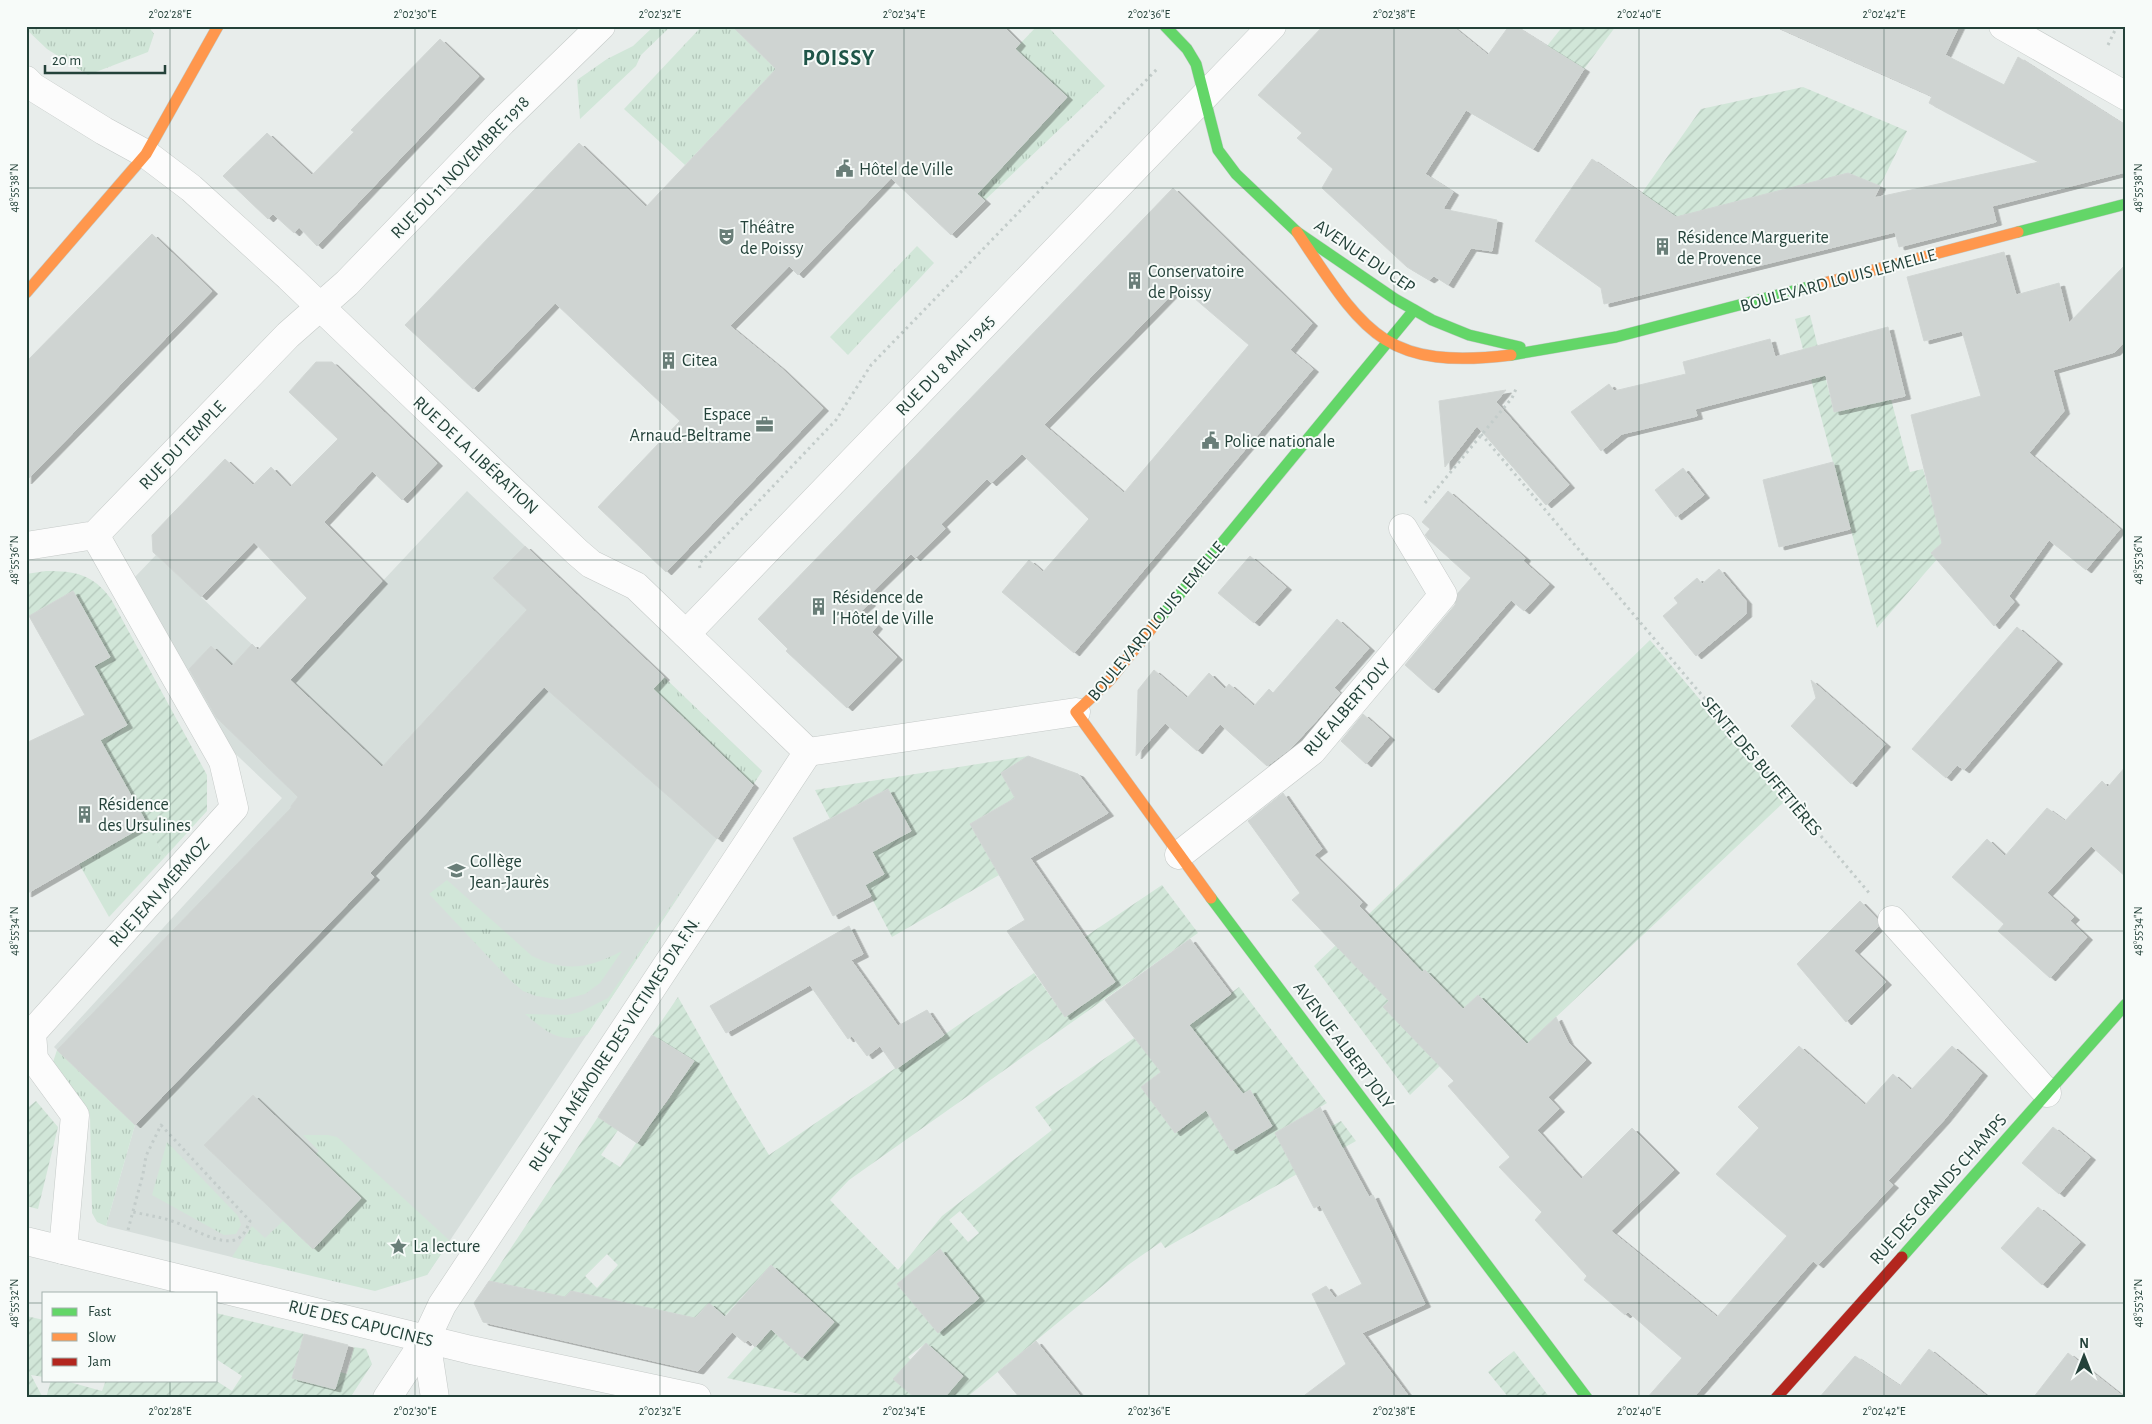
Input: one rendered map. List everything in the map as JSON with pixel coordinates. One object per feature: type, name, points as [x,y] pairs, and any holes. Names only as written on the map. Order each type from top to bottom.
[{"type":"street","points":[[26,293],[146,154],[218,26]]},
{"type":"street","name":"RUE DU 11 NOVEMBRE 1918","points":[[320,307],[347,283],[502,122],[601,26]]},
{"type":"street","points":[[1165,26],[1188,49]]},
{"type":"street","name":"RUE DU 8 MAI 1945","points":[[686,634],[1272,26]]},
{"type":"street","points":[[2002,26],[2126,96]]},
{"type":"street","name":"AVENUE DU CEP","points":[[1188,49],[1196,64],[1212,132],[1218,150],[1224,159],[1297,232],[1356,315],[1388,342]]},
{"type":"street","name":"RUE DE LA LIBÉRATION","points":[[26,80],[33,87],[82,118],[146,154],[191,188],[320,307],[578,552],[597,568],[636,586],[808,752]]},
{"type":"street","name":"BOULEVARD LOUIS LEMELLE","points":[[1388,342],[1416,354],[1457,360],[1476,360],[1548,351],[1662,326],[2126,204]]},
{"type":"street","name":"AVENUE DU CEP","points":[[1297,232],[1414,310]]},
{"type":"street","name":"RUE DU TEMPLE","points":[[95,535],[288,336],[320,307]]},
{"type":"street","name":"BOULEVARD LOUIS LEMELLE","points":[[808,752],[1076,712],[1110,681],[1414,310],[1469,336],[1504,345],[1548,351]]},
{"type":"street","name":"RUE ALBERT JOLY","points":[[1179,854],[1312,751],[1443,595],[1403,528]]},
{"type":"street","points":[[26,546],[95,535]]},
{"type":"street","name":"RUE JEAN MERMOZ","points":[[63,1250],[75,1115],[34,1059],[32,1033],[234,808],[223,761],[95,535]]},
{"type":"street","name":"AVENUE ALBERT JOLY","points":[[1076,712],[1179,854],[1587,1398]]},
{"type":"street","name":"RUE À LA MÉMOIRE DES VICTIMES D'A.F.N.","points":[[387,1398],[426,1340],[442,1305],[808,752]]},
{"type":"street","points":[[1892,920],[2047,1093]]},
{"type":"street","name":"RUE DES GRANDS CHAMPS","points":[[1776,1398],[2126,1004]]},
{"type":"street","name":"RUE DES CAPUCINES","points":[[26,1241],[392,1329],[426,1340],[697,1398]]},
{"type":"street","points":[[426,1340],[435,1398]]},
{"type":"path","points":[[2108,45],[2117,26]]},
{"type":"path","points":[[710,609],[699,564],[836,420],[878,358],[1171,55],[1188,49]]},
{"type":"path","points":[[1403,528],[1512,398],[1516,388]]},
{"type":"path","name":"SENTE DES BUFFETIÈRES","points":[[1481,434],[1892,920]]},
{"type":"path","points":[[125,1238],[146,1156],[161,1125],[250,1221],[245,1232],[236,1240],[220,1240],[174,1222],[133,1212]]},
{"type":"shaded area","name":"Collège Jean-Jaurès","points":[[467,491],[525,546],[493,578],[527,610],[558,577],[762,771],[427,1275],[264,1265],[106,1226],[135,1125],[54,1047],[282,798],[222,741],[133,579],[156,555],[290,680]]},
{"type":"green space","points":[[26,26],[148,26],[154,34],[148,52],[88,75],[47,49],[26,29]]},
{"type":"green space","points":[[654,26],[671,26],[641,55],[636,66],[580,119],[577,80],[607,59],[633,46]]},
{"type":"green space","points":[[702,26],[732,26],[776,69],[685,165],[624,109]]},
{"type":"green space","points":[[1037,26],[1047,26],[1105,86],[985,200],[977,194],[1067,98],[1015,49]]},
{"type":"green space","points":[[1563,26],[1616,26],[1584,69],[1547,46]]},
{"type":"green space","points":[[1803,87],[1907,131],[1880,186],[1848,173],[1613,234],[1701,109]]},
{"type":"green space","points":[[917,246],[934,263],[848,355],[830,337]]},
{"type":"green space","points":[[1810,315],[1834,412],[1891,399],[1910,472],[1923,469],[1945,550],[1877,628],[1795,319]]},
{"type":"green space","points":[[46,571],[75,573],[90,579],[111,599],[207,775],[207,811],[165,857],[99,740],[86,679],[69,687],[66,682],[110,657],[73,591],[29,616],[26,611],[26,574]]},
{"type":"green space","points":[[1650,640],[1785,801],[1503,1067],[1463,1009],[1424,970],[1383,1007],[1443,1063],[1410,1095],[1314,966],[1336,945],[1377,988],[1409,957],[1368,915]]},
{"type":"green space","points":[[664,677],[762,771],[753,785],[653,689]]},
{"type":"green space","points":[[1028,756],[1001,773],[1015,798],[970,824],[999,875],[892,937],[865,885],[884,874],[872,852],[911,831],[888,789],[830,819],[815,790]]},
{"type":"green space","points":[[147,824],[165,857],[109,917],[79,864]]},
{"type":"green space","points":[[447,880],[532,956],[556,965],[578,966],[588,965],[622,951],[600,983],[585,994],[562,1000],[536,996],[523,991],[510,980],[429,894]]},
{"type":"green space","points":[[1162,885],[1198,933],[849,1180],[830,1200],[898,1270],[942,1216],[1052,1130],[1035,1107],[1134,1038],[1149,1056],[1239,987],[1327,1103],[1275,1133],[1293,1167],[1326,1129],[1341,1121],[1356,1141],[1165,1248],[1161,1242],[1128,1265],[966,1398],[944,1398],[945,1390],[959,1373],[926,1343],[908,1357],[911,1360],[894,1379],[915,1398],[818,1398],[727,1378],[771,1329],[802,1357],[834,1322],[771,1265],[724,1317],[709,1303],[682,1332],[588,1295],[577,1343],[532,1333],[541,1292],[489,1281],[598,1117],[618,1130],[601,1155],[620,1167],[663,1103],[665,1105],[694,1061],[652,1035],[678,997],[769,1155],[1034,973],[1065,1017],[1115,982],[1085,937]],"holes":[[[1201,1041],[1237,1086],[1175,1133],[1141,1087]],[[1250,1090],[1272,1126],[1231,1151],[1209,1115]],[[960,1211],[979,1233],[968,1242],[949,1220]],[[940,1249],[979,1298],[938,1333],[897,1284]],[[607,1254],[618,1265],[597,1288],[585,1276]]]},
{"type":"green space","points":[[680,892],[587,1035],[568,1038],[560,1037],[546,1030],[525,1014],[567,1015],[580,1012],[608,998]]},
{"type":"green space","points":[[57,1050],[135,1125],[106,1226],[97,1222],[92,1213],[90,1115],[82,1102],[65,1083],[53,1062]]},
{"type":"green space","points":[[36,1101],[58,1127],[38,1209],[26,1206],[26,1109]]},
{"type":"green space","points":[[303,1135],[337,1137],[450,1241],[427,1275],[375,1291],[232,1257],[252,1226],[265,1238],[283,1221],[313,1249],[360,1199],[315,1155],[319,1151]]},
{"type":"green space","points":[[167,1142],[238,1216],[241,1225],[236,1234],[224,1235],[152,1195]]},
{"type":"green space","points":[[218,1313],[304,1334],[292,1378],[340,1372],[347,1374],[354,1347],[366,1349],[372,1364],[350,1398],[46,1398],[50,1382],[69,1382],[102,1391],[105,1382],[218,1382],[232,1391],[242,1376],[218,1360]]},
{"type":"green space","points":[[26,1316],[42,1320],[42,1377],[31,1375],[43,1398],[26,1398]]},
{"type":"green space","points":[[1514,1351],[1550,1398],[1509,1398],[1488,1372]]},
{"type":"building","points":[[732,26],[1003,26],[1020,43],[1015,49],[1067,97],[977,194],[985,201],[951,235],[891,178],[798,275],[789,266],[730,326],[781,368],[823,408],[666,572],[598,507],[680,421],[555,303],[473,389],[405,325],[579,143],[646,207],[776,69]]},
{"type":"building","points":[[1323,26],[1452,26],[1488,55],[1509,26],[1515,26],[1584,69],[1533,149],[1466,110],[1425,174],[1453,192],[1443,209],[1497,220],[1492,251],[1471,248],[1448,285],[1434,276],[1429,280],[1407,267],[1322,188],[1333,169],[1297,138],[1302,133],[1258,95]]},
{"type":"building","points":[[1775,26],[1959,26],[1945,55],[2004,85],[2018,57],[2126,126],[2126,172],[1992,206],[1996,222],[1899,247],[1895,232],[1604,304],[1601,288],[1535,241],[1592,159],[1676,217],[1848,173],[1880,186],[1874,198],[2039,162],[1929,103],[1932,96]]},
{"type":"building","points":[[440,39],[479,76],[317,246],[299,227],[294,233],[273,214],[268,219],[223,176],[267,133],[312,175],[354,132],[351,130]]},
{"type":"building","points":[[1173,188],[1312,323],[1290,350],[1313,369],[1074,653],[1002,592],[1029,560],[1043,572],[1089,519],[1022,454],[991,483],[987,479],[941,524],[945,529],[915,558],[911,554],[866,598],[870,603],[861,611],[877,626],[872,632],[897,657],[847,708],[786,651],[788,649],[758,619]],"holes":[[[1180,286],[1249,345],[1124,493],[1044,425]]]},
{"type":"building","points":[[152,234],[212,291],[26,481],[26,362]]},
{"type":"building","points":[[2004,252],[2016,295],[2059,283],[2069,323],[2126,264],[2126,340],[2115,352],[2053,370],[2064,411],[2029,453],[2120,529],[2086,570],[2049,540],[2009,596],[2014,602],[1994,626],[1931,553],[1942,543],[1911,415],[1981,396],[1962,331],[1924,341],[1907,277]]},
{"type":"building","points":[[1888,327],[1905,396],[1834,412],[1826,375],[1695,409],[1697,416],[1622,434],[1601,451],[1571,412],[1609,384],[1614,391],[1686,374],[1683,362],[1770,339],[1775,357]]},
{"type":"building","points":[[316,362],[332,362],[437,463],[402,500],[372,471],[324,522],[382,581],[290,680],[382,767],[527,610],[493,578],[525,546],[664,677],[653,689],[753,785],[717,839],[544,687],[370,873],[374,877],[135,1125],[57,1050],[291,808],[298,797],[216,717],[189,669],[211,646],[232,666],[252,644],[258,650],[307,598],[254,542],[201,597],[153,552],[152,535],[225,459],[253,485],[271,467],[290,487],[338,439],[289,392]]},
{"type":"building","points":[[1506,390],[1496,402],[1569,485],[1546,505],[1477,426],[1445,467],[1439,401]]},
{"type":"building","points":[[1833,462],[1850,529],[1779,547],[1763,480]]},
{"type":"building","points":[[1683,468],[1704,495],[1676,517],[1655,490]]},
{"type":"building","points":[[1448,491],[1525,558],[1523,561],[1549,584],[1524,611],[1511,600],[1433,690],[1405,665],[1455,605],[1458,593],[1471,578],[1425,535],[1430,529],[1422,522]]},
{"type":"building","points":[[1250,556],[1286,587],[1254,623],[1218,593]]},
{"type":"building","points":[[1719,569],[1746,601],[1746,614],[1696,656],[1663,616],[1678,603],[1674,598],[1697,578],[1702,584]]},
{"type":"building","points":[[73,591],[110,657],[94,666],[127,725],[100,740],[147,824],[26,894],[26,743],[85,715],[29,616]]},
{"type":"building","points":[[1337,619],[1369,648],[1334,688],[1340,693],[1317,720],[1291,748],[1267,766],[1220,724],[1197,751],[1165,723],[1136,756],[1138,690],[1154,670],[1187,698],[1209,673],[1225,689],[1229,684],[1254,706],[1269,689],[1273,693]]},
{"type":"building","points":[[2017,627],[2057,661],[1964,770],[1957,765],[1946,778],[1912,749]]},
{"type":"building","points":[[1811,680],[1885,744],[1851,784],[1791,726],[1816,698]]},
{"type":"building","points":[[1363,714],[1389,737],[1366,764],[1341,741]]},
{"type":"building","points":[[1028,756],[1078,774],[1108,813],[1030,858],[1115,982],[1065,1017],[1007,931],[1025,920],[970,824],[1015,798],[1001,773]]},
{"type":"building","points":[[2126,766],[2126,877],[2091,846],[2047,893],[2074,917],[2070,921],[2087,937],[2050,978],[1998,931],[2004,924],[1952,877],[1987,839],[2005,856],[2047,808],[2065,821],[2102,781],[2108,787]]},
{"type":"building","points":[[888,789],[911,831],[872,852],[884,874],[865,885],[871,896],[833,916],[793,838]]},
{"type":"building","points":[[1283,793],[1322,849],[1314,855],[1362,902],[1359,906],[1422,972],[1425,970],[1463,1009],[1478,995],[1527,1044],[1556,1017],[1568,1042],[1586,1060],[1548,1097],[1559,1109],[1537,1130],[1581,1179],[1632,1128],[1674,1170],[1611,1231],[1717,1317],[1787,1236],[1716,1174],[1759,1128],[1738,1107],[1799,1046],[1865,1105],[1893,1074],[1911,1090],[1952,1046],[1982,1073],[1944,1120],[1888,1181],[1893,1185],[1818,1265],[1813,1261],[1693,1398],[1647,1398],[1682,1358],[1628,1312],[1625,1315],[1584,1280],[1587,1276],[1535,1220],[1542,1212],[1499,1167],[1510,1157],[1448,1086],[1454,1081],[1383,1007],[1389,1001],[1292,900],[1300,893],[1248,821]]},
{"type":"building","points":[[1860,901],[1877,919],[1878,927],[1854,951],[1886,982],[1846,1022],[1797,964]]},
{"type":"building","points":[[849,926],[863,954],[851,960],[898,1026],[927,1010],[944,1035],[896,1069],[880,1046],[867,1056],[852,1036],[848,1039],[810,985],[726,1033],[710,1006]]},
{"type":"building","points":[[1190,939],[1231,994],[1189,1025],[1243,1094],[1250,1090],[1272,1126],[1231,1151],[1206,1110],[1175,1133],[1141,1087],[1161,1072],[1105,1000]]},
{"type":"building","points":[[652,1035],[694,1061],[637,1143],[598,1117]]},
{"type":"building","points":[[253,1095],[361,1198],[313,1249],[204,1145]]},
{"type":"building","points":[[1320,1107],[1369,1197],[1373,1195],[1425,1304],[1362,1333],[1410,1398],[1301,1398],[1346,1364],[1312,1294],[1326,1286],[1335,1298],[1362,1284],[1320,1205],[1314,1208],[1275,1133]]},
{"type":"building","points":[[2053,1127],[2090,1157],[2059,1194],[2022,1163]]},
{"type":"building","points":[[2038,1207],[2080,1242],[2042,1285],[2001,1248]]},
{"type":"building","points":[[940,1249],[979,1298],[938,1333],[897,1284]]},
{"type":"building","points":[[771,1265],[834,1322],[802,1358],[771,1329],[755,1347],[748,1340],[745,1343],[732,1332],[698,1371],[483,1322],[474,1303],[489,1281],[565,1297],[571,1291],[695,1318],[709,1303],[725,1317]]},
{"type":"building","points":[[304,1334],[348,1345],[335,1389],[292,1378]]},
{"type":"building","points":[[1036,1341],[1082,1398],[1020,1398],[998,1372]]},
{"type":"building","points":[[926,1343],[963,1376],[944,1398],[915,1398],[893,1379]]},
{"type":"building","points":[[1929,1349],[1989,1398],[1819,1398],[1855,1356],[1900,1386]]},
{"type":"building","points":[[2068,1353],[2125,1398],[2033,1398]]},
{"type":"traffic: fast","points":[[1165,26],[1187,49],[1196,64],[1218,150],[1236,174],[1297,232],[1395,299],[1432,320],[1469,335],[1520,347]]},
{"type":"traffic: fast","points":[[2018,232],[2126,204]]},
{"type":"traffic: fast","points":[[1511,355],[1616,337],[1824,283]]},
{"type":"traffic: fast","points":[[1156,623],[1414,310]]},
{"type":"traffic: fast","points":[[1211,898],[1587,1398]]},
{"type":"traffic: fast","points":[[1902,1257],[2126,1004]]},
{"type":"traffic: slow","points":[[26,293],[146,154],[218,26]]},
{"type":"traffic: slow","points":[[1297,232],[1340,295],[1360,318],[1380,336],[1404,349],[1432,356],[1467,358],[1511,355]]},
{"type":"traffic: slow","points":[[1824,283],[2018,232]]},
{"type":"traffic: slow","points":[[1156,623],[1109,681],[1076,712],[1211,898]]},
{"type":"traffic: jam","points":[[1776,1398],[1902,1257]]},
{"type":"place","name":"Hôtel de Ville","points":[[845,169]]},
{"type":"place","name":"Théâtre de Poissy","points":[[726,237]]},
{"type":"place","name":"Résidence Marguerite de Provence","points":[[1663,247]]},
{"type":"place","name":"Conservatoire de Poissy","points":[[1134,281]]},
{"type":"place","name":"Citea","points":[[668,360]]},
{"type":"place","name":"Espace Arnaud-Beltrame","points":[[765,424]]},
{"type":"place","name":"Police nationale","points":[[1210,441]]},
{"type":"place","name":"Résidence de l'Hôtel de Ville","points":[[818,607]]},
{"type":"place","name":"Résidence des Ursulines","points":[[84,814]]},
{"type":"place","name":"Collège Jean-Jaurès","points":[[456,871]]},
{"type":"place","name":"La lecture","points":[[399,1246]]},
{"type":"district","name":"POISSY","points":[[839,57]]}]
